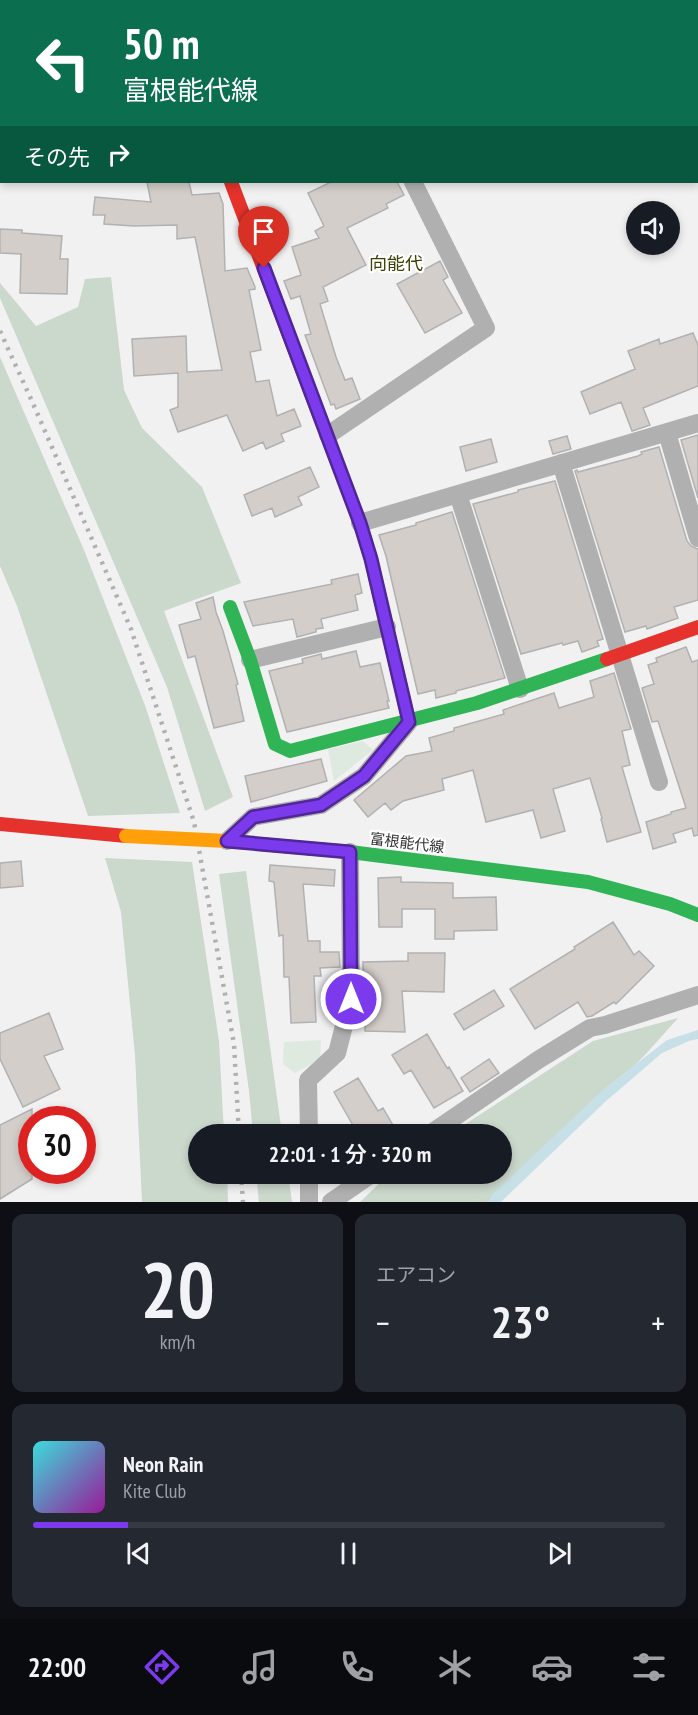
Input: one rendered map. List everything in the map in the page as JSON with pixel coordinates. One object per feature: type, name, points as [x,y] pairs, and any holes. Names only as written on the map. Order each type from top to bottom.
[{"type":"street","points":[[231,183],[360,523],[409,722]]},
{"type":"street","points":[[328,435],[486,328],[414,183]]},
{"type":"street","points":[[360,523],[698,423]]},
{"type":"street","points":[[667,432],[698,538]]},
{"type":"street","points":[[561,463],[659,782]]},
{"type":"street","points":[[458,494],[520,689]]},
{"type":"street","points":[[230,607],[250,660],[275,744],[290,751],[477,703],[620,656],[698,627]]},
{"type":"street","points":[[250,660],[387,627]]},
{"type":"street","points":[[227,841],[253,817],[321,805],[364,776],[409,722]]},
{"type":"street","name":"富根能代線","points":[[0,824],[126,836],[227,841],[350,852],[588,882],[669,904],[698,915]]},
{"type":"street","points":[[309,1124],[308,1080],[337,1053],[351,999],[350,852]]},
{"type":"street","points":[[444,1124],[590,1028],[698,995]]},
{"type":"street","points":[[309,1184],[309,1202]]},
{"type":"street","points":[[330,1202],[357,1184]]},
{"type":"shaded area","points":[[111,277],[124,390],[142,428],[202,487],[241,583],[164,611],[233,797],[205,811],[167,687],[0,298],[0,283],[36,326],[78,307],[85,279]]},
{"type":"shaded area","points":[[0,357],[84,550],[146,708],[180,813],[88,816],[17,606],[0,566]]},
{"type":"shaded area","points":[[363,741],[373,750],[334,781],[328,749]]},
{"type":"shaded area","points":[[105,858],[192,862],[219,1041],[223,1124],[188,1124],[188,1184],[227,1184],[228,1202],[142,1202],[135,1055],[121,912]]},
{"type":"shaded area","points":[[246,871],[281,1124],[252,1124],[219,874]]},
{"type":"shaded area","points":[[678,1018],[645,1055],[498,1202],[360,1202],[379,1184],[512,1184],[512,1124],[465,1124],[593,1041]]},
{"type":"shaded area","points":[[321,1040],[320,1059],[295,1073],[283,1064],[284,1042]]},
{"type":"shaded area","points":[[257,1184],[290,1184],[292,1202],[259,1202]]},
{"type":"water","points":[[698,1030],[698,1039],[662,1053],[605,1102],[501,1202],[488,1202],[504,1184],[512,1184],[512,1176],[605,1088],[667,1040]]},
{"type":"building","points":[[147,183],[189,183],[192,195],[219,193],[223,204],[225,271],[247,268],[255,287],[249,290],[261,350],[250,352],[256,382],[269,380],[277,416],[294,409],[301,426],[281,434],[284,441],[266,449],[263,442],[243,451],[227,415],[178,432],[170,410],[178,407],[178,373],[134,376],[132,339],[186,336],[187,372],[222,370],[195,237],[177,239],[177,225],[104,224],[105,215],[93,215],[95,197],[151,202]]},
{"type":"building","points":[[329,183],[398,183],[404,195],[386,204],[388,208],[347,228],[366,265],[323,287],[328,301],[320,304],[336,357],[345,380],[352,378],[360,399],[336,409],[334,404],[331,405],[305,335],[311,334],[300,296],[291,299],[284,281],[301,275],[292,247],[319,238],[315,231],[324,226],[308,193]]},
{"type":"building","points":[[0,229],[62,236],[60,259],[68,259],[67,294],[20,293],[21,254],[0,253]]},
{"type":"building","points":[[440,261],[448,277],[443,280],[462,313],[425,333],[397,284]]},
{"type":"building","points":[[693,333],[698,345],[698,386],[643,408],[650,425],[632,431],[621,402],[590,414],[581,392],[635,369],[628,351],[659,339],[660,344]]},
{"type":"building","points":[[698,435],[698,498],[681,440]]},
{"type":"building","points":[[567,436],[571,449],[553,454],[549,441]]},
{"type":"building","points":[[491,439],[497,462],[466,471],[460,447]]},
{"type":"building","points":[[659,447],[687,541],[698,549],[698,600],[674,607],[678,618],[647,629],[646,626],[625,632],[575,471],[638,456],[642,454],[641,452]]},
{"type":"building","points":[[310,467],[319,487],[298,497],[302,505],[275,517],[272,508],[252,516],[244,495]]},
{"type":"building","points":[[555,481],[603,639],[597,641],[599,646],[582,652],[578,641],[521,654],[473,504]]},
{"type":"building","points":[[452,512],[505,678],[436,698],[435,690],[418,694],[379,535]]},
{"type":"building","points":[[358,574],[362,593],[355,595],[358,610],[321,619],[323,628],[297,637],[293,619],[253,626],[244,602],[332,584],[331,580]]},
{"type":"building","points":[[213,597],[238,684],[236,685],[244,721],[214,728],[195,656],[188,658],[179,625],[201,619],[196,603]]},
{"type":"building","points":[[686,647],[692,662],[698,660],[698,835],[694,836],[692,828],[673,834],[676,842],[653,849],[646,822],[686,808],[658,721],[652,722],[642,688],[654,684],[648,665],[657,662],[656,658]]},
{"type":"building","points":[[356,651],[360,667],[380,663],[389,708],[287,732],[269,671],[303,663],[302,659],[321,654],[322,659]]},
{"type":"building","points":[[614,673],[631,729],[622,731],[630,765],[622,767],[641,832],[607,842],[590,778],[553,789],[565,831],[541,838],[533,810],[486,822],[473,770],[442,779],[444,790],[403,801],[391,810],[385,803],[368,817],[354,800],[406,756],[432,751],[429,738],[454,731],[454,728],[504,714],[503,710],[554,693],[559,708],[594,697],[590,681]]},
{"type":"building","points":[[321,759],[327,781],[251,802],[245,776]]},
{"type":"building","points":[[21,861],[23,886],[0,888],[0,863]]},
{"type":"building","points":[[270,865],[335,870],[334,886],[303,884],[308,941],[320,941],[320,952],[339,952],[340,967],[320,968],[321,976],[314,976],[316,1022],[291,1023],[289,977],[284,977],[283,935],[279,936],[274,882],[269,881]]},
{"type":"building","points":[[401,877],[401,882],[453,883],[453,898],[496,897],[497,930],[454,931],[454,939],[435,939],[435,909],[402,909],[402,927],[379,927],[378,878]]},
{"type":"building","points":[[613,922],[634,955],[639,951],[654,966],[616,1004],[614,1002],[587,1017],[578,1002],[535,1029],[510,989],[575,949],[574,947]]},
{"type":"building","points":[[408,953],[445,953],[444,992],[402,991],[405,1032],[365,1031],[366,989],[363,989],[363,962],[408,961]]},
{"type":"building","points":[[494,990],[504,1006],[464,1030],[454,1014]]},
{"type":"building","points":[[49,1013],[63,1049],[44,1056],[60,1089],[23,1106],[0,1059],[0,1033]]},
{"type":"building","points":[[427,1034],[463,1091],[434,1108],[411,1070],[404,1074],[392,1055]]},
{"type":"building","points":[[489,1059],[499,1073],[470,1092],[461,1078]]},
{"type":"building","points":[[358,1078],[378,1111],[383,1108],[392,1124],[352,1124],[334,1092]]},
{"type":"building","points":[[18,1116],[18,1184],[24,1184],[0,1199],[0,1125]]},
{"type":"railway","points":[[0,331],[131,629],[194,822],[234,1044],[238,1124]]},
{"type":"railway","points":[[242,1184],[243,1202]]},
{"type":"traffic: fast","points":[[230,607],[250,660],[275,744],[290,751],[477,703],[607,659]]},
{"type":"traffic: fast","points":[[227,841],[350,852],[588,882],[670,904],[698,915]]},
{"type":"traffic: jam","points":[[231,183],[360,523],[371,559],[409,722]]},
{"type":"traffic: jam","points":[[607,659],[698,627]]},
{"type":"traffic: jam","points":[[0,824],[126,836]]},
{"type":"traffic: slow","points":[[126,836],[227,841]]},
{"type":"district","name":"向能代","points":[[396,264]]},
{"type":"route","points":[[264,268],[360,523],[371,559],[409,722],[364,776],[321,805],[253,817],[227,841],[350,852],[351,999]]}]
